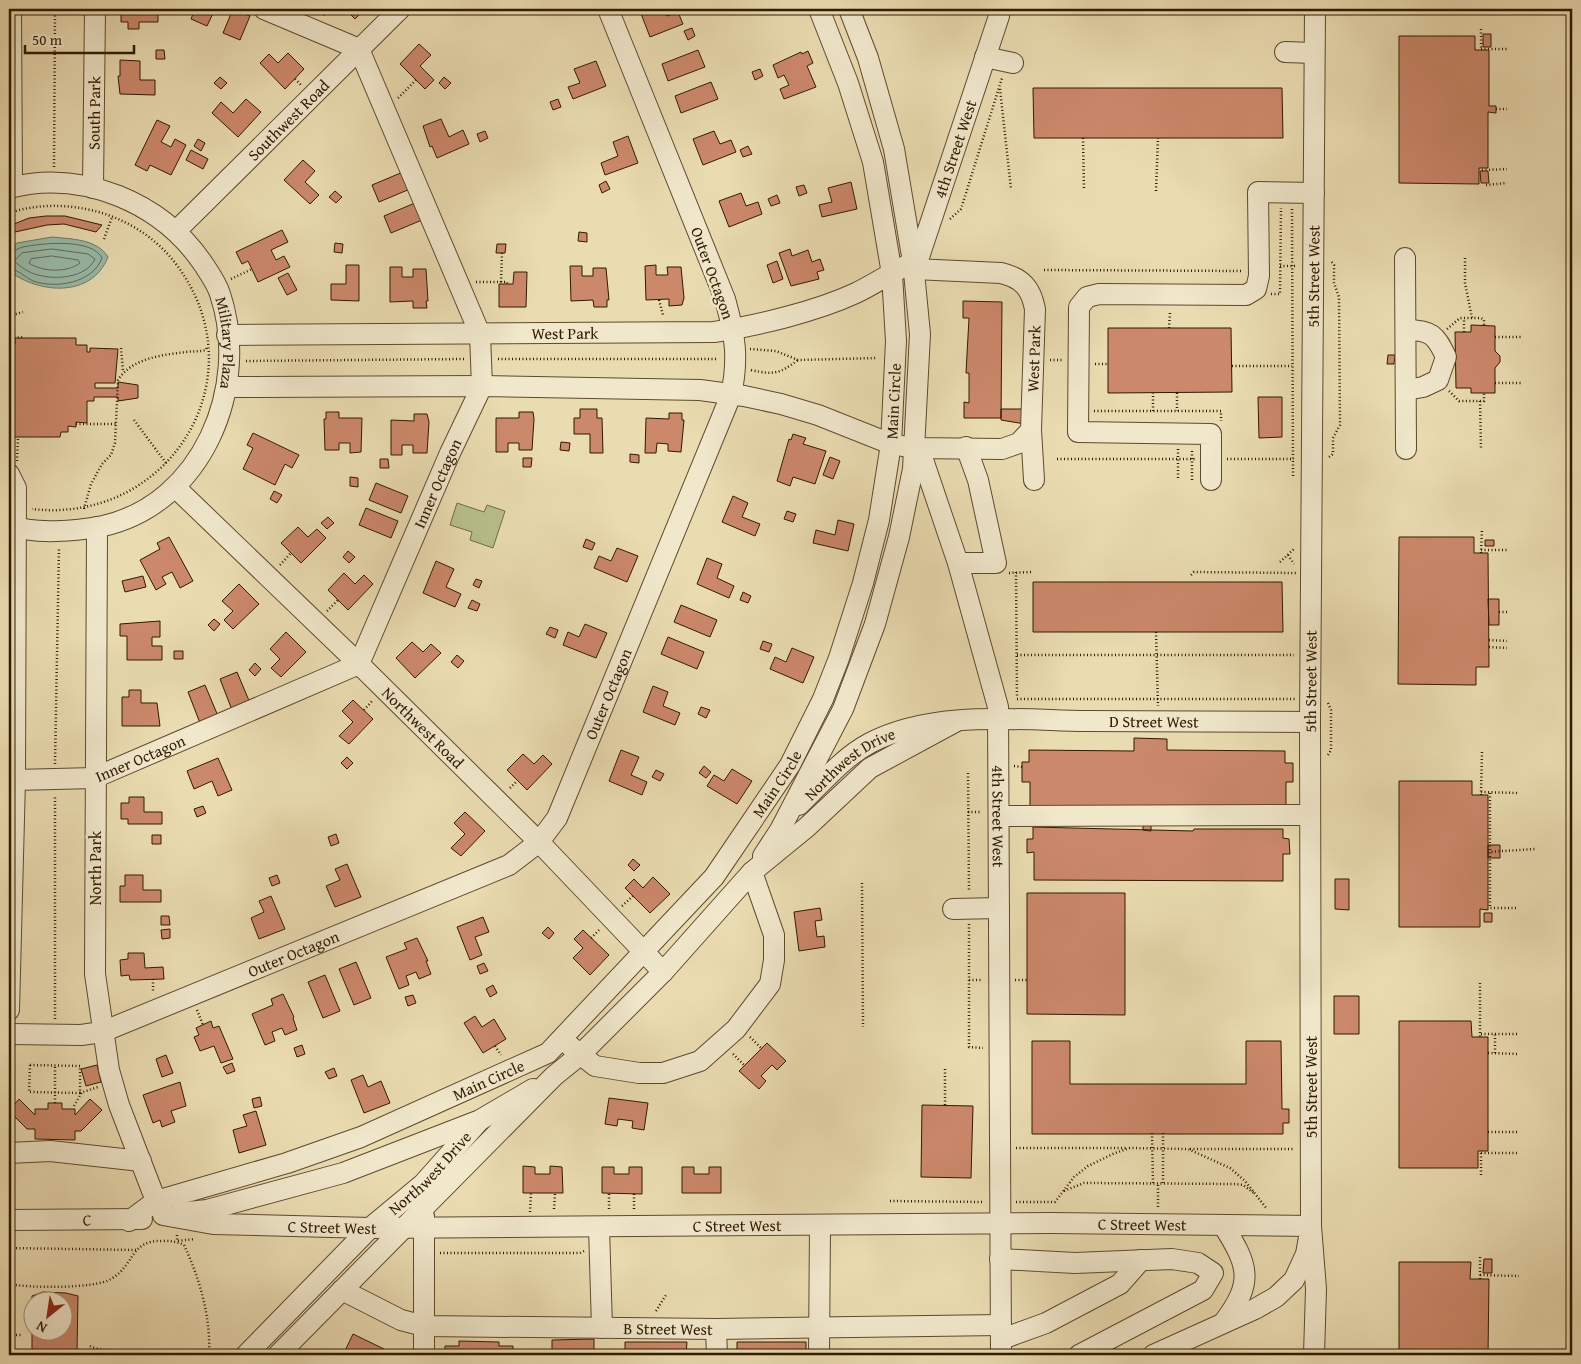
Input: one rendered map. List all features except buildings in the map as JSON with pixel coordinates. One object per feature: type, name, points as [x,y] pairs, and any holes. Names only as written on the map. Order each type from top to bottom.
[{"type":"street","points":[[10,188],[12,9]]},
{"type":"street","name":"South Park","points":[[93,188],[95,9]]},
{"type":"street","points":[[264,9],[359,49]]},
{"type":"street","name":"Southwest Road","points":[[176,231],[400,9]]},
{"type":"street","name":"Outer Octagon","points":[[9,1034],[81,1035],[102,1032],[509,865],[538,842],[557,818],[731,395],[736,359],[734,329],[725,298],[608,9]]},
{"type":"street","name":"Main Circle","points":[[160,1208],[361,1137],[414,1115],[548,1053],[563,1040],[643,950],[677,918],[714,876],[790,765],[823,699],[839,658],[863,583],[879,520],[892,444],[896,358],[892,274],[873,162],[848,83],[819,9]]},
{"type":"street","name":"Main Circle","points":[[752,872],[785,819],[842,709],[876,624],[900,537],[917,448],[920,334],[913,266],[894,149],[868,58],[849,9]]},
{"type":"street","name":"4th Street West","points":[[913,266],[918,260],[999,16],[999,9]]},
{"type":"street","name":"5th Street West","points":[[1314,1355],[1316,1289],[1311,1226],[1304,722],[1313,459],[1315,9]]},
{"type":"street","name":"Inner Octagon","points":[[12,778],[94,778],[360,664],[450,453],[482,386],[480,334],[359,49]]},
{"type":"street","points":[[1284,52],[1314,53]]},
{"type":"street","points":[[985,57],[1010,63]]},
{"type":"street","name":"Military Plaza","points":[[10,188],[28,184],[54,183],[93,188],[129,200],[148,209],[176,231],[198,256],[220,293],[228,335],[228,387],[220,416],[201,455],[176,488],[156,503],[122,522],[96,527],[59,530],[12,526]]},
{"type":"street","points":[[1211,480],[1210,434],[1078,432],[1079,307],[1087,297],[1099,294],[1246,295],[1256,289],[1259,276],[1258,192],[1286,198],[1314,193]]},
{"type":"street","points":[[1405,258],[1406,449]]},
{"type":"street","points":[[892,274],[913,266]]},
{"type":"street","name":"West Park","points":[[913,266],[1001,273],[1015,276],[1026,285],[1033,296],[1035,310],[1031,430],[1034,480]]},
{"type":"street","name":"West Park","points":[[228,335],[714,332],[790,315],[854,294],[892,274]]},
{"type":"street","points":[[1406,330],[1424,330],[1438,340],[1446,357],[1438,380],[1424,388],[1406,390]]},
{"type":"street","points":[[228,387],[482,386],[700,390],[744,396],[818,415],[892,444],[917,448],[966,447],[1002,449],[1019,443],[1031,430]]},
{"type":"street","points":[[958,562],[996,563],[978,480],[966,447]]},
{"type":"street","name":"4th Street West","points":[[917,448],[958,562],[998,707],[999,1143],[990,1199],[992,1224],[1000,1259],[1002,1340]]},
{"type":"street","points":[[9,474],[16,488],[12,526],[12,778],[9,1010]]},
{"type":"street","name":"Northwest Road","points":[[176,488],[360,664],[538,842],[664,972]]},
{"type":"street","name":"North Park","points":[[96,527],[95,974],[102,1032],[119,1105],[160,1208]]},
{"type":"street","name":"Northwest Drive","points":[[714,876],[785,819],[848,756],[871,742],[910,728],[936,722],[998,720]]},
{"type":"street","name":"D Street West","points":[[998,720],[1304,722]]},
{"type":"street","name":"Northwest Drive","points":[[278,1355],[342,1290],[418,1222],[554,1076],[580,1054],[664,972],[752,872],[807,827],[870,768],[955,722]]},
{"type":"street","points":[[999,816],[1301,815]]},
{"type":"street","points":[[563,1040],[595,1066],[639,1073],[663,1073],[700,1061],[736,1029],[770,984],[774,960],[774,935],[752,872]]},
{"type":"street","points":[[961,909],[999,908]]},
{"type":"street","name":"Northwest Drive","points":[[246,1355],[370,1228],[423,1184],[480,1120],[548,1053]]},
{"type":"street","name":"Main Circle","points":[[160,1208],[206,1210],[343,1173],[480,1120],[554,1076]]},
{"type":"street","points":[[9,1153],[50,1150],[141,1161]]},
{"type":"street","name":"C Street West","points":[[160,1208],[213,1224],[370,1228],[418,1222],[599,1234],[820,1225],[1311,1226]]},
{"type":"street","name":"C","points":[[9,1220],[129,1221],[160,1208]]},
{"type":"street","points":[[418,1222],[424,1253],[424,1355]]},
{"type":"street","points":[[819,1355],[820,1225]]},
{"type":"street","points":[[1223,1225],[1241,1252],[1245,1269],[1242,1293],[1224,1322]]},
{"type":"street","points":[[1153,1355],[1255,1309],[1276,1297],[1294,1280],[1306,1254],[1311,1226]]},
{"type":"street","points":[[599,1234],[602,1328]]},
{"type":"street","points":[[1000,1259],[1075,1263],[1172,1259],[1198,1263],[1213,1273],[1203,1290],[1079,1355]]},
{"type":"street","name":"B Street West","points":[[342,1290],[401,1320],[424,1326],[716,1329],[819,1327],[1002,1340],[1046,1323],[1120,1284],[1141,1260]]},
{"type":"street","points":[[716,1329],[717,1355]]},
{"type":"path","points":[[54,183],[55,9]]},
{"type":"path","points":[[1481,29],[1481,49],[1507,49]]},
{"type":"path","points":[[947,222],[961,208],[999,88],[1010,63]]},
{"type":"path","points":[[386,111],[416,80]]},
{"type":"path","points":[[999,88],[1011,189]]},
{"type":"path","points":[[1496,109],[1507,109]]},
{"type":"path","points":[[1083,138],[1084,190]]},
{"type":"path","points":[[1156,191],[1158,138]]},
{"type":"path","points":[[1482,170],[1507,169]]},
{"type":"path","points":[[1486,185],[1507,183]]},
{"type":"path","points":[[1265,294],[1280,294],[1286,198]]},
{"type":"path","points":[[1286,198],[1294,480]]},
{"type":"path","points":[[9,213],[30,207],[67,206],[112,216],[150,239],[169,256],[183,274],[198,302],[208,343],[208,370],[203,399],[188,434],[166,464],[142,484],[114,500],[84,508],[44,510],[15,506]]},
{"type":"path","points":[[104,238],[112,216]]},
{"type":"path","points":[[501,282],[502,253]]},
{"type":"path","points":[[1465,258],[1465,284],[1472,318]]},
{"type":"path","points":[[220,293],[229,280],[252,269]]},
{"type":"path","points":[[1044,270],[1246,271]]},
{"type":"path","points":[[458,282],[507,282],[507,284]]},
{"type":"path","points":[[1169,328],[1170,304]]},
{"type":"path","points":[[9,316],[24,312]]},
{"type":"path","points":[[1464,318],[1464,332]]},
{"type":"path","points":[[1438,340],[1456,320],[1481,318],[1484,320],[1484,327]]},
{"type":"path","points":[[9,331],[11,338],[11,342],[9,342]]},
{"type":"path","points":[[1495,336],[1521,336]]},
{"type":"path","points":[[11,338],[24,337]]},
{"type":"path","points":[[84,508],[90,484],[116,443],[118,380],[123,371],[134,364],[157,356],[201,352],[206,350],[208,343]]},
{"type":"path","points":[[121,348],[123,371]]},
{"type":"path","points":[[798,360],[781,372],[766,373],[736,359],[750,349],[758,348],[776,351],[798,360],[896,358]]},
{"type":"path","points":[[1088,364],[1108,364]]},
{"type":"path","points":[[1232,366],[1292,366]]},
{"type":"path","points":[[1438,380],[1459,401],[1484,401],[1484,393]]},
{"type":"path","points":[[1495,382],[1522,383]]},
{"type":"path","points":[[1153,392],[1153,411]]},
{"type":"path","points":[[1480,401],[1481,450]]},
{"type":"path","points":[[1088,411],[1221,411],[1220,425],[1225,425]]},
{"type":"path","points":[[134,420],[166,464]]},
{"type":"path","points":[[76,424],[118,424]]},
{"type":"path","points":[[1225,450],[1225,459],[1313,459]]},
{"type":"path","points":[[1057,459],[1201,459]]},
{"type":"path","points":[[1482,529],[1481,551],[1507,550]]},
{"type":"path","points":[[1280,562],[1297,546]]},
{"type":"path","points":[[1016,572],[1018,720]]},
{"type":"path","points":[[1000,573],[1032,572]]},
{"type":"path","points":[[1192,575],[1194,572],[1298,572],[1301,575]]},
{"type":"path","points":[[1499,612],[1507,612]]},
{"type":"path","points":[[1156,632],[1158,721]]},
{"type":"path","points":[[1489,640],[1507,641]]},
{"type":"path","points":[[1489,648],[1507,648]]},
{"type":"path","points":[[1017,654],[1301,654]]},
{"type":"path","points":[[1018,699],[1301,699],[1304,722]]},
{"type":"path","points":[[1482,751],[1481,794],[1517,793]]},
{"type":"path","points":[[1014,766],[1023,766]]},
{"type":"path","points":[[968,773],[961,909],[969,1047],[986,1048]]},
{"type":"path","points":[[1490,793],[1490,908],[1518,908]]},
{"type":"path","points":[[1489,852],[1535,849]]},
{"type":"path","points":[[862,883],[863,1027]]},
{"type":"path","points":[[1480,983],[1480,1036],[1519,1034]]},
{"type":"path","points":[[1495,1034],[1495,1053]]},
{"type":"path","points":[[1488,1053],[1519,1054]]},
{"type":"path","points":[[30,1065],[55,1066],[80,1066],[80,1093],[30,1092],[30,1065]]},
{"type":"path","points":[[55,1066],[55,1103]]},
{"type":"path","points":[[945,1105],[946,1067]]},
{"type":"path","points":[[74,1106],[82,1092]]},
{"type":"path","points":[[1488,1132],[1519,1132]]},
{"type":"path","points":[[1152,1133],[1153,1183]]},
{"type":"path","points":[[1163,1133],[1163,1184]]},
{"type":"path","points":[[999,1143],[1013,1148],[1301,1149]]},
{"type":"path","points":[[890,1201],[990,1199],[1055,1202],[1074,1177],[1088,1166],[1130,1148]]},
{"type":"path","points":[[1188,1149],[1230,1168],[1259,1197],[1268,1211],[1274,1214]]},
{"type":"path","points":[[1481,1175],[1481,1152],[1519,1153]]},
{"type":"path","points":[[1062,1191],[1084,1184],[1235,1184],[1243,1185],[1259,1197]]},
{"type":"path","points":[[990,1199],[992,1224]]},
{"type":"path","points":[[424,1253],[580,1253],[599,1234]]},
{"type":"path","points":[[9,1284],[27,1286],[82,1286],[110,1280],[126,1268],[139,1246],[150,1240],[177,1241],[184,1245],[192,1261],[205,1305],[209,1355]]},
{"type":"path","points":[[9,1248],[136,1250]]},
{"type":"path","points":[[1480,1255],[1480,1277],[1519,1276]]},
{"type":"path","points":[[9,1335],[21,1335]]},
{"type":"path","points":[[90,1346],[99,1351],[113,1350],[124,1355]]},
{"type":"green space","points":[[457,503],[484,512],[487,505],[505,511],[493,548],[470,540],[472,532],[450,525]]},
{"type":"water","points":[[52,237],[76,239],[91,243],[108,257],[100,270],[90,280],[78,286],[64,288],[35,284],[21,279],[9,271],[9,250],[17,243]]}]
